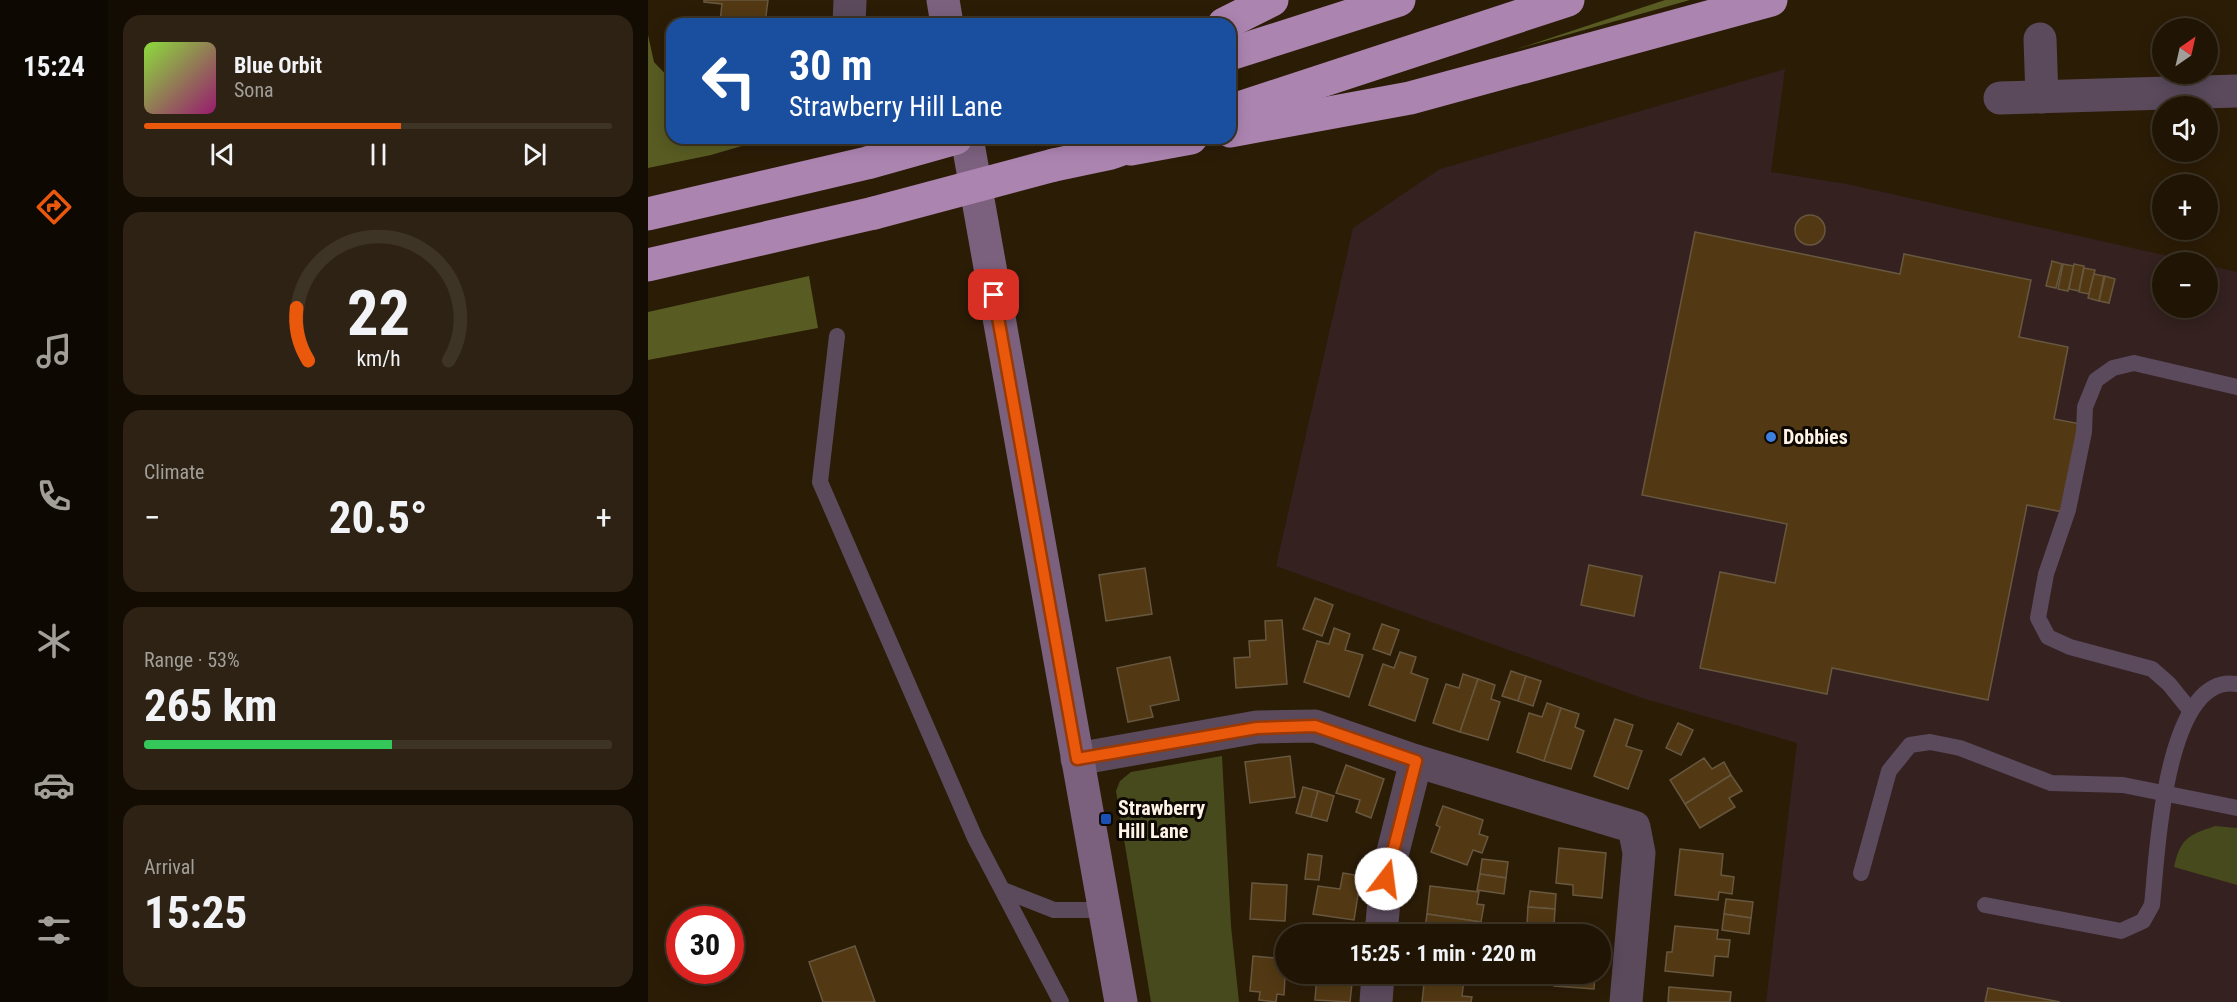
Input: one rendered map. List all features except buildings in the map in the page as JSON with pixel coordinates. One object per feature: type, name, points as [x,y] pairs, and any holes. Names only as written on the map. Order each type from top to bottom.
[{"type":"highway","points":[[1236,18],[1272,0]]},
{"type":"highway","points":[[1236,52],[1399,0]]},
{"type":"highway","points":[[1236,109],[1568,0]]},
{"type":"highway","points":[[1236,130],[1410,98],[1772,0]]},
{"type":"highway","points":[[648,214],[867,163],[935,144]]},
{"type":"highway","points":[[1111,153],[1136,144]]},
{"type":"highway","points":[[648,265],[874,213],[1054,165],[1159,144]]},
{"type":"street","points":[[849,18],[850,0]]},
{"type":"street","points":[[943,0],[946,18]]},
{"type":"street","points":[[2040,39],[2042,97]]},
{"type":"street","points":[[2000,98],[2237,91]]},
{"type":"street","points":[[968,144],[1121,1002]]},
{"type":"street","points":[[1077,759],[1257,728],[1315,726],[1416,761],[1634,827],[1639,853],[1626,1002]]},
{"type":"street","points":[[1382,924],[1386,879],[1416,761]]},
{"type":"street","points":[[1376,1002],[1377,984]]},
{"type":"lane","points":[[837,336],[820,482],[975,838],[1061,1002]]},
{"type":"lane","points":[[2190,710],[2169,684],[2152,669],[2070,647],[2048,637],[2038,618],[2046,574],[2068,510],[2085,432],[2085,407],[2096,380],[2113,368],[2134,363],[2237,387]]},
{"type":"lane","points":[[1985,906],[2121,931],[2143,921],[2152,905],[2165,793],[2178,734],[2190,710],[2215,688],[2237,684]]},
{"type":"lane","points":[[1861,873],[1889,771],[1910,745],[1930,742],[1960,748],[2051,783],[2123,785],[2237,808]]},
{"type":"lane","points":[[1003,890],[1054,910],[1104,910]]},
{"type":"shaded area","name":"Dobbies","points":[[1785,69],[1771,172],[1847,184],[2152,252],[2152,318],[2218,318],[2218,267],[2237,272],[2237,1002],[1766,1002],[1797,743],[1642,698],[1276,566],[1353,228],[1440,169]]},
{"type":"green space","points":[[1665,0],[1690,0],[1517,49]]},
{"type":"green space","points":[[648,35],[654,62],[666,75],[666,144],[749,144],[711,155],[648,168]]},
{"type":"green space","points":[[809,276],[818,328],[648,360],[648,312]]},
{"type":"green space","points":[[1222,756],[1231,926],[1239,1002],[1151,1002],[1116,791],[1120,781],[1131,772]]},
{"type":"green space","points":[[2215,826],[2237,828],[2237,885],[2174,867],[2179,850],[2187,839]]},
{"type":"place","name":"Dobbies","points":[[1771,437]]},
{"type":"place","name":"Strawberry Hill Lane","points":[[1106,819]]},
{"type":"route","points":[[994,295],[1077,759],[1104,752],[1257,728],[1315,726],[1416,761],[1386,879]]}]
